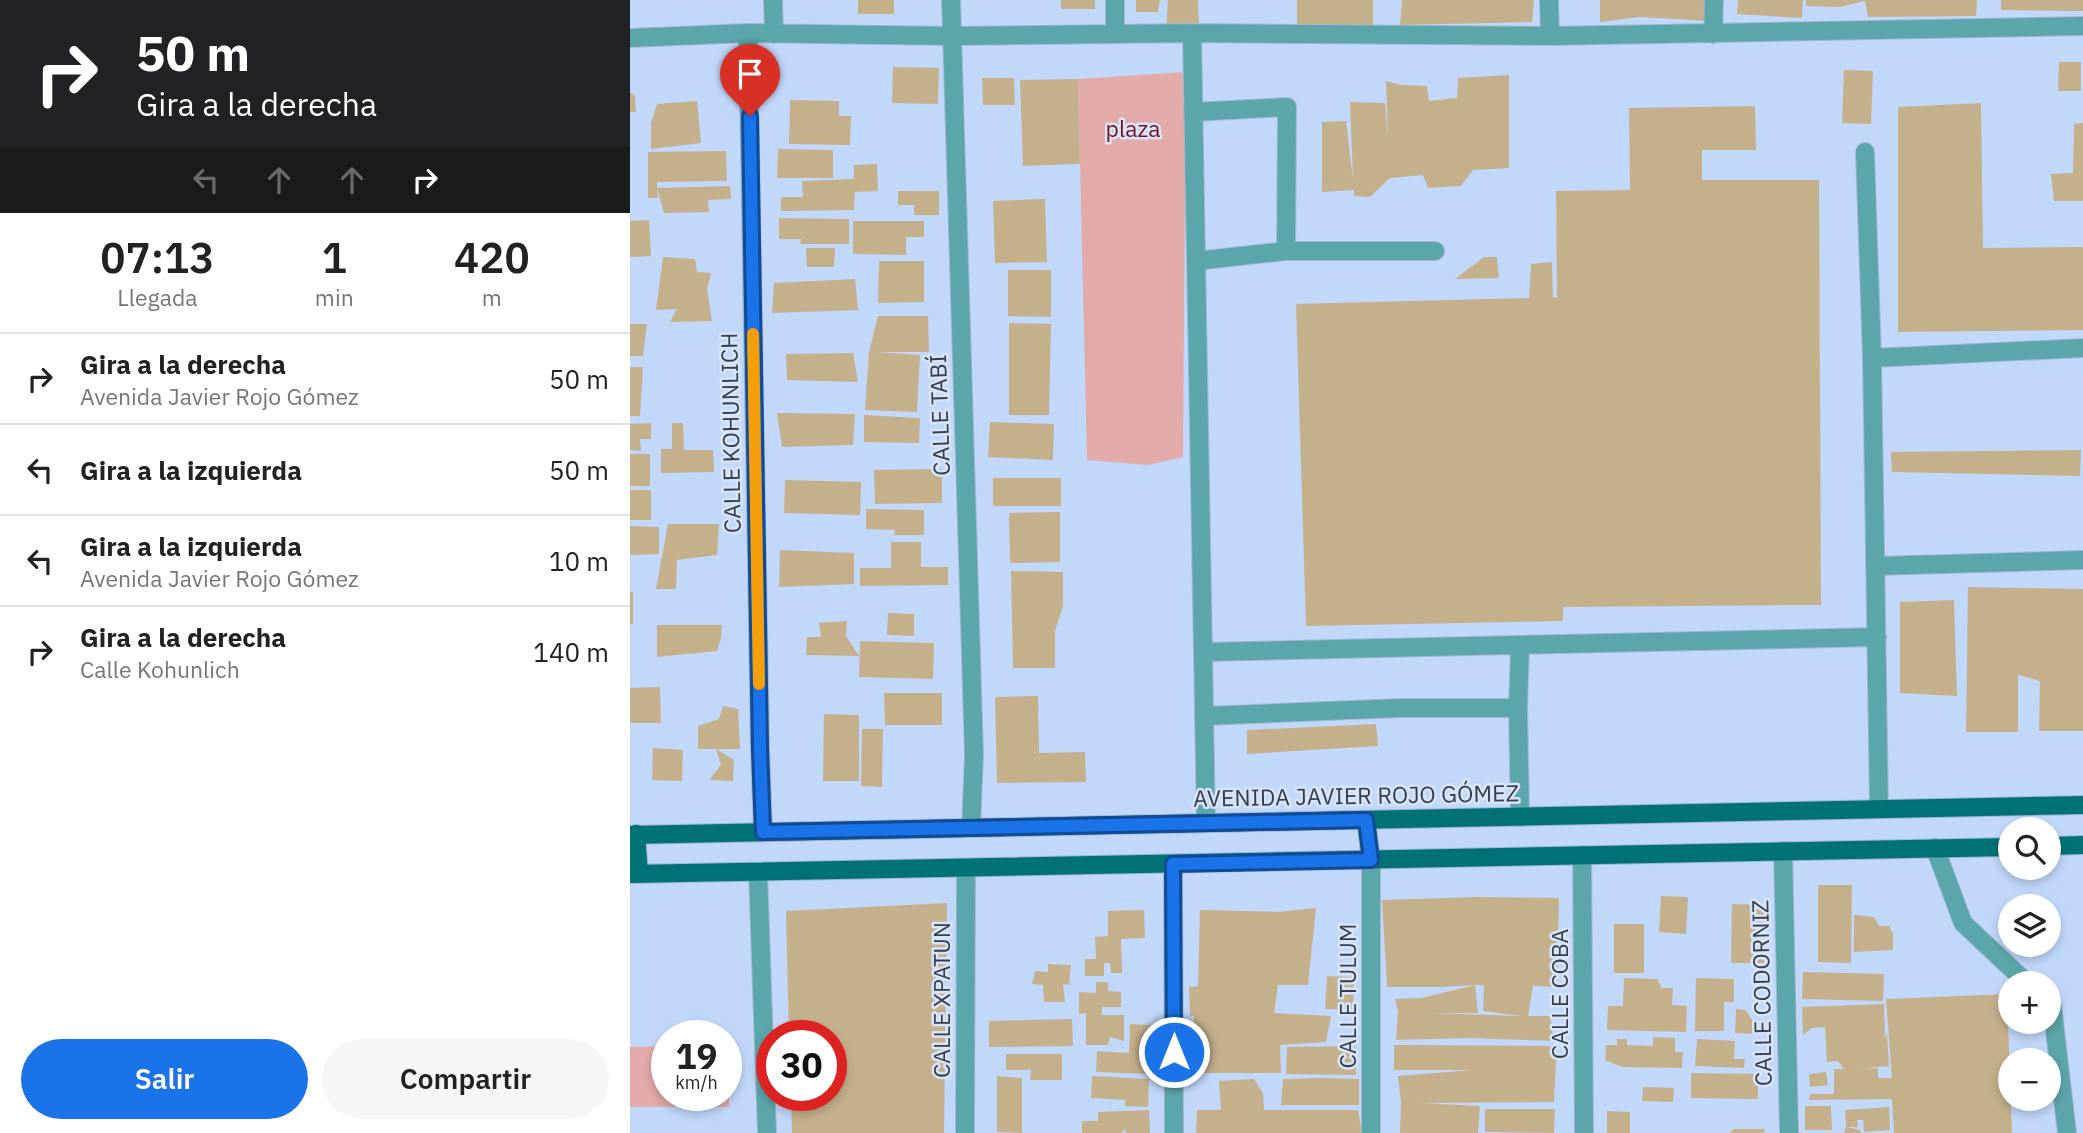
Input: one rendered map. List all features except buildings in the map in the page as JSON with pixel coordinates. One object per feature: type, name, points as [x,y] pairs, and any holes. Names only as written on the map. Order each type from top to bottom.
[{"type":"main road","name":"AVENIDA JAVIER ROJO GÓMEZ","points":[[633,834],[2083,805]]},
{"type":"main road","points":[[633,834],[635,874],[1998,846]]},
{"type":"main road","points":[[2061,846],[2083,845]]},
{"type":"street","points":[[773,0],[774,34]]},
{"type":"street","name":"CALLE TABÍ","points":[[951,0],[974,755],[971,828]]},
{"type":"street","points":[[1115,0],[1115,34]]},
{"type":"street","points":[[1549,0],[1550,36]]},
{"type":"street","points":[[1713,34],[1714,0]]},
{"type":"street","points":[[630,37],[748,33],[952,36],[1192,33],[1550,36],[2083,26]]},
{"type":"street","name":"CALLE KOHUNLICH","points":[[748,33],[763,832]]},
{"type":"street","points":[[1192,33],[1206,823]]},
{"type":"street","points":[[1194,112],[1287,107],[1286,251]]},
{"type":"street","points":[[1865,152],[1872,358],[1879,809]]},
{"type":"street","points":[[1196,261],[1286,251],[1435,251]]},
{"type":"street","points":[[1872,358],[2083,348]]},
{"type":"street","points":[[1876,566],[2083,560]]},
{"type":"street","points":[[1203,652],[1877,637]]},
{"type":"street","points":[[1520,646],[1520,817]]},
{"type":"street","points":[[1204,716],[1401,708],[1518,708]]},
{"type":"street","name":"CALLE TULUM","points":[[1366,820],[1371,860],[1371,1133]]},
{"type":"street","points":[[1935,848],[1963,923],[2014,971]]},
{"type":"street","name":"CALLE CODORNIZ","points":[[1783,851],[1789,1133]]},
{"type":"street","name":"CALLE COBA","points":[[1583,855],[1584,1133]]},
{"type":"street","points":[[1173,864],[1174,1133]]},
{"type":"street","name":"CALLE XPATUN","points":[[965,1133],[966,867]]},
{"type":"street","points":[[758,872],[766,1133]]},
{"type":"street","points":[[2055,1034],[2067,1133]]},
{"type":"green space","name":"plaza","points":[[1186,72],[1183,457],[1148,465],[1087,460],[1078,79]]},
{"type":"green space","points":[[651,1046],[651,1107],[630,1107],[630,1047]]},
{"type":"slow traffic","points":[[753,334],[759,684]]},
{"type":"route","points":[[750,116],[763,832],[1366,820],[1371,860],[1173,864],[1174,1052]]}]
